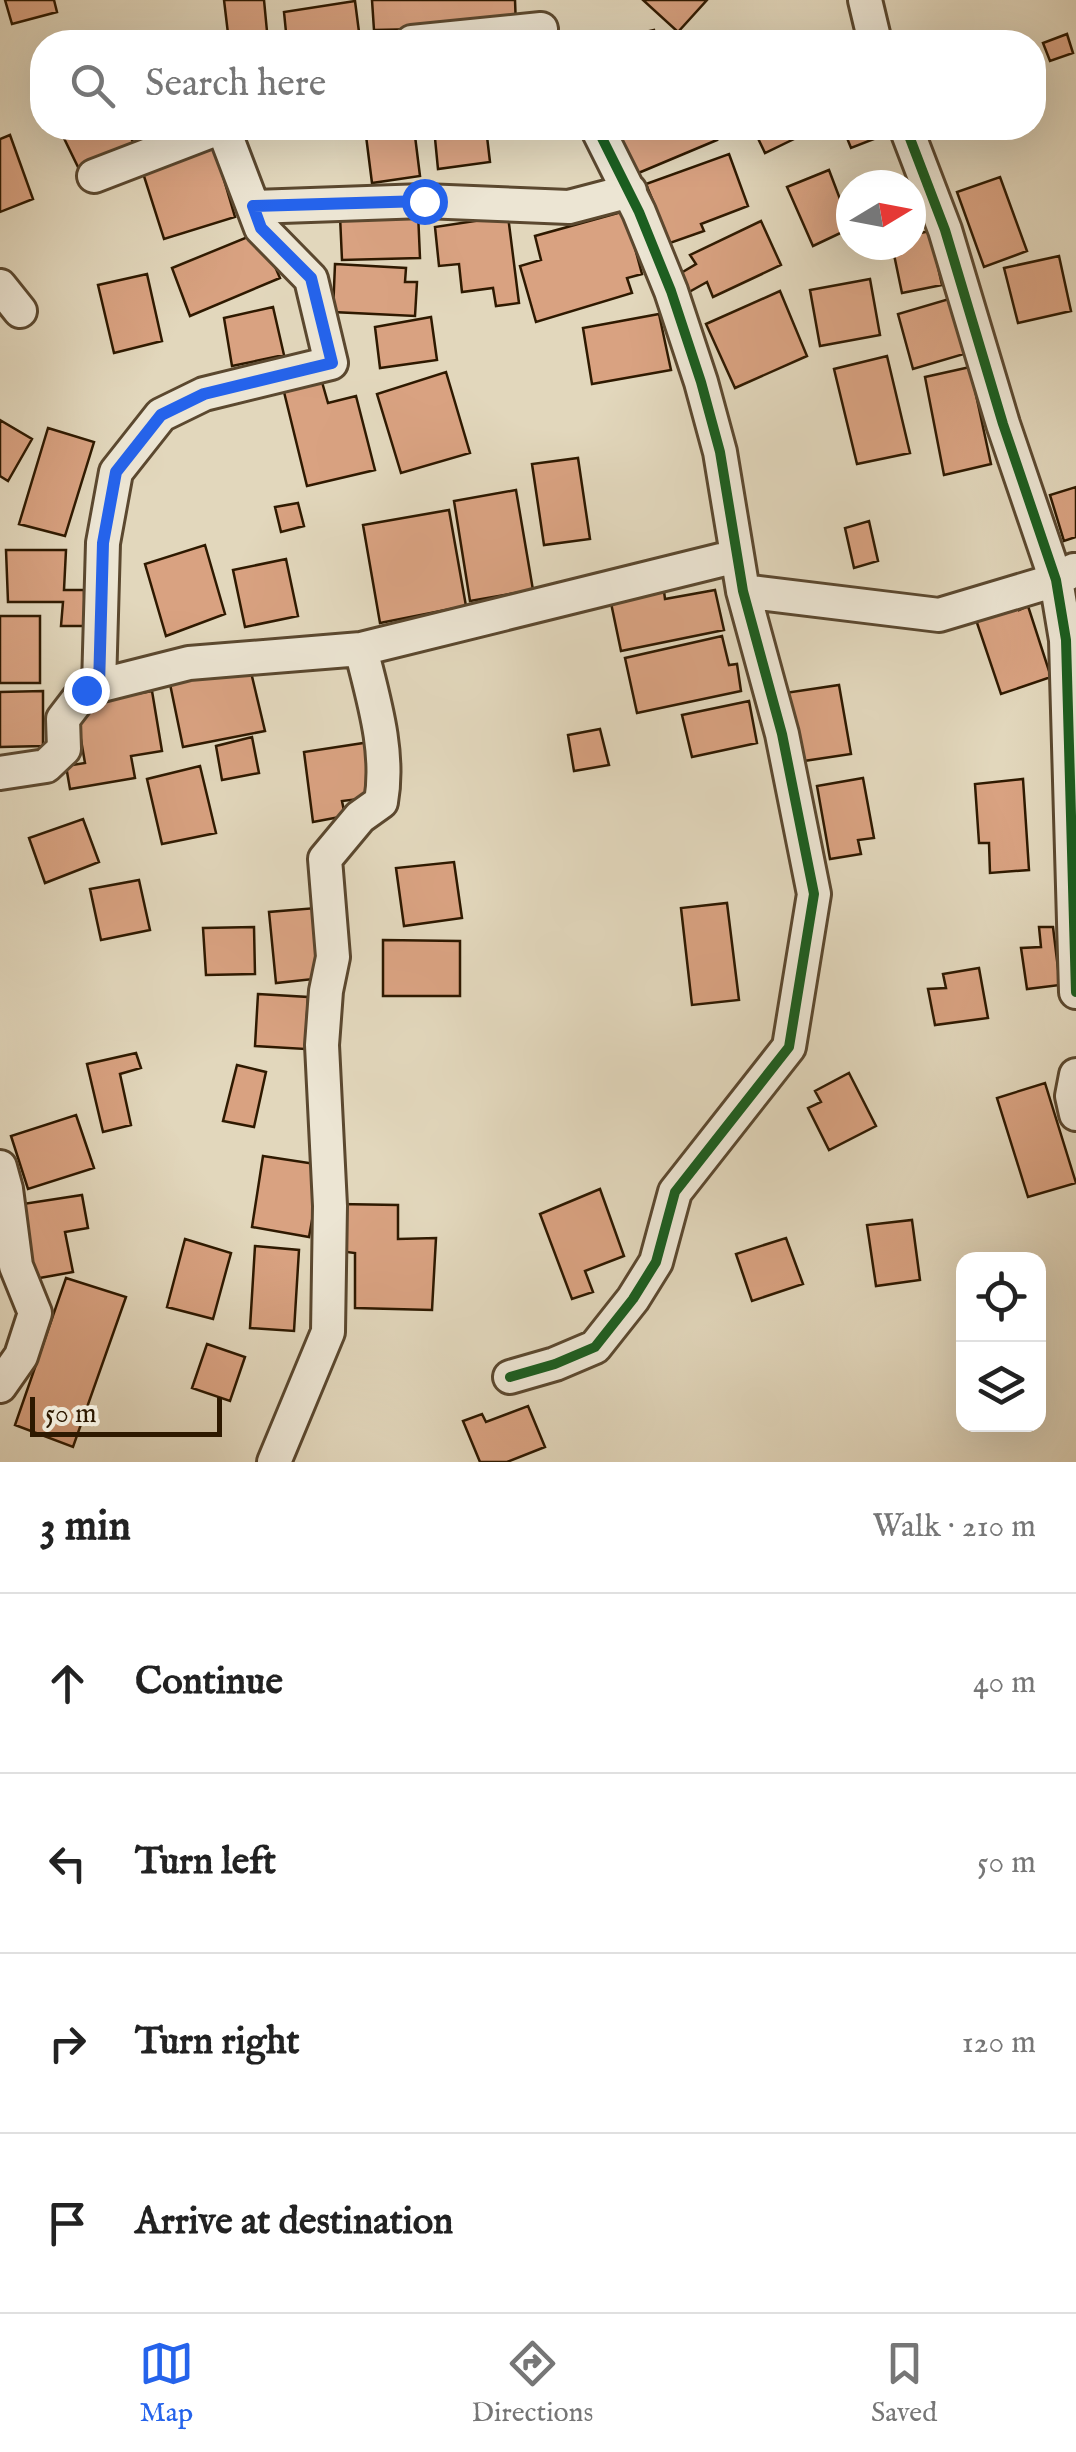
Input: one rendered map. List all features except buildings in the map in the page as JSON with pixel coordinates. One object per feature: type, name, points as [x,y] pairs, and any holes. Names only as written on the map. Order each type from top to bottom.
[{"type":"street","points":[[866,0],[872,30]]},
{"type":"street","points":[[497,30],[539,24]]},
{"type":"street","points":[[94,176],[189,140]]},
{"type":"street","points":[[99,686],[103,543],[116,472],[161,415],[204,394],[332,363],[311,278],[261,228],[226,140]]},
{"type":"street","points":[[510,1377],[595,1347],[633,1299],[656,1262],[675,1192],[790,1047],[814,894],[782,734],[743,590],[720,452],[701,382],[671,291],[630,190],[603,140]]},
{"type":"street","points":[[911,140],[945,230],[1002,424],[1066,574],[1076,992]]},
{"type":"street","points":[[253,206],[424,201],[568,207],[630,190]]},
{"type":"street","points":[[0,773],[46,766],[64,749],[63,718],[86,690],[99,686],[188,663],[361,649],[737,556]]},
{"type":"street","points":[[743,590],[939,615],[1066,574]]},
{"type":"street","points":[[274,1462],[328,1332],[330,1206],[322,1045],[326,992],[334,956],[325,859],[360,816],[380,802],[385,779],[378,721],[361,649]]},
{"type":"street","points":[[1076,1075],[1072,1096],[1076,1114]]},
{"type":"street","points":[[0,1167],[16,1266],[35,1313],[22,1356],[0,1386]]},
{"type":"cycle path","points":[[510,1377],[595,1347],[633,1299],[656,1262],[675,1192],[789,1047],[814,894],[782,734],[743,591],[720,452],[701,382],[671,291],[639,212],[603,140]]},
{"type":"cycle path","points":[[911,140],[945,230],[1003,424],[1056,580],[1066,640],[1076,992]]},
{"type":"route","points":[[86,690],[99,686],[103,543],[116,472],[161,415],[204,394],[332,363],[311,278],[261,228],[253,206],[424,201]]}]
